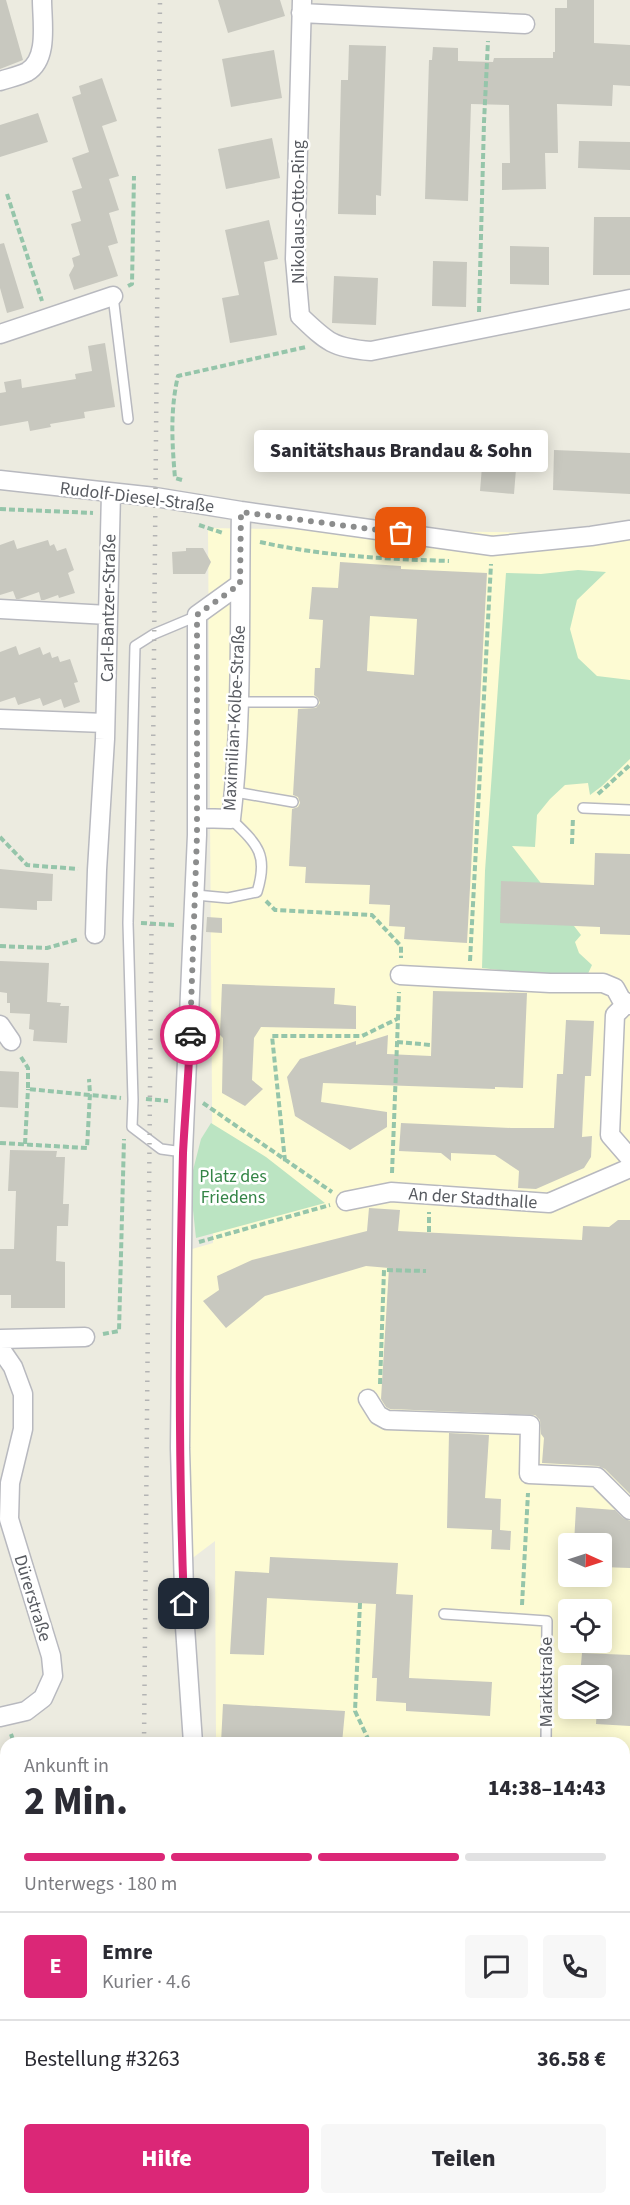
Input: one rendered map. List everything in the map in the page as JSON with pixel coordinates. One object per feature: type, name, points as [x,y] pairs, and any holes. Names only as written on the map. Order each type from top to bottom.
[{"type":"street","points":[[0,81],[26,72],[34,66],[41,54],[42,0]]},
{"type":"street","name":"Nikolaus-Otto-Ring","points":[[525,24],[302,6],[295,258],[300,316],[321,336],[344,349],[371,351],[630,299]]},
{"type":"street","points":[[0,334],[112,296]]},
{"type":"street","name":"Rudolf-Diesel-Straße","points":[[0,480],[188,501],[492,554],[630,530]]},
{"type":"street","name":"Carl-Bantzer-Straße","points":[[95,934],[105,723],[111,493]]},
{"type":"street","name":"Maximilian-Kolbe-Straße","points":[[197,818],[231,819],[235,792],[241,512]]},
{"type":"street","name":"Maximilian-Kolbe-Straße","points":[[193,1737],[185,1627],[181,1514],[181,1245],[185,1101],[196,895],[197,615],[240,584]]},
{"type":"street","points":[[0,609],[108,615]]},
{"type":"street","points":[[0,719],[105,723]]},
{"type":"street","points":[[400,975],[470,980],[603,983],[615,988],[621,999],[628,1004],[615,1015],[610,1135],[630,1158]]},
{"type":"street","points":[[0,1025],[11,1041]]},
{"type":"street","name":"An der Stadthalle","points":[[346,1201],[391,1192],[549,1203],[630,1168]]},
{"type":"street","points":[[0,1339],[85,1337]]},
{"type":"street","name":"Dürerstraße","points":[[0,1348],[13,1367],[23,1394],[23,1429],[10,1483],[9,1519],[51,1656],[53,1676],[43,1698],[26,1711],[0,1717]]},
{"type":"street","points":[[368,1399],[378,1415],[387,1420],[530,1425],[528,1474],[597,1477],[630,1510]]},
{"type":"lane","points":[[112,296],[128,419]]},
{"type":"lane","points":[[183,1152],[161,1149],[132,1127],[128,923],[135,646],[160,631],[197,615]]},
{"type":"lane","points":[[238,702],[314,702]]},
{"type":"lane","points":[[235,792],[293,802]]},
{"type":"lane","points":[[583,808],[630,810]]},
{"type":"lane","points":[[196,895],[228,898],[257,892],[263,874],[257,845],[231,819]]},
{"type":"lane","points":[[444,1614],[522,1620]]},
{"type":"lane","name":"Marktstraße","points":[[522,1620],[547,1621],[546,1737]]},
{"type":"path","points":[[478,330],[489,22]]},
{"type":"path","points":[[112,296],[132,284],[134,176]]},
{"type":"path","points":[[7,194],[47,318]]},
{"type":"path","points":[[188,501],[188,482],[175,478],[172,400],[178,376],[306,346],[321,336]]},
{"type":"path","points":[[0,509],[111,514]]},
{"type":"path","points":[[196,524],[240,538],[301,551],[374,559],[455,561]]},
{"type":"path","points":[[485,562],[492,554]]},
{"type":"path","points":[[470,980],[492,554]]},
{"type":"path","points":[[0,837],[27,865],[97,870]]},
{"type":"path","points":[[257,892],[275,910],[372,915],[401,946],[391,1192]]},
{"type":"path","points":[[0,946],[47,948],[95,934]]},
{"type":"path","points":[[285,1162],[272,1036],[362,1036],[397,1019]]},
{"type":"path","points":[[11,1041],[28,1068],[25,1144]]},
{"type":"path","points":[[397,1042],[431,1045]]},
{"type":"path","points":[[0,1143],[87,1148],[89,1079]]},
{"type":"path","points":[[28,1089],[133,1100],[185,1101],[205,1104],[285,1162],[346,1201]]},
{"type":"path","points":[[85,1337],[119,1331],[123,1140],[132,1127]]},
{"type":"path","points":[[181,1245],[193,1244],[346,1201]]},
{"type":"path","points":[[378,1415],[384,1270],[426,1271]]},
{"type":"path","points":[[522,1620],[526,1515]]},
{"type":"path","points":[[360,1603],[355,1711],[367,1737]]},
{"type":"shaded area","points":[[208,528],[630,534],[630,1737],[216,1737],[215,1541],[186,1563],[185,1251],[213,1243]]},
{"type":"green space","points":[[578,570],[606,572],[577,600],[570,629],[578,658],[597,676],[630,680],[630,759],[590,795],[588,783],[565,785],[537,815],[535,847],[512,846],[581,935],[575,942],[579,953],[592,965],[585,980],[482,968],[485,871],[506,573],[541,574]]},
{"type":"green space","name":"Platz des Friedens","points":[[211,1123],[266,1157],[325,1203],[196,1238],[190,1182],[201,1139]]},
{"type":"building","points":[[0,0],[6,0],[23,60],[0,69]]},
{"type":"building","points":[[218,0],[280,0],[285,16],[228,33]]},
{"type":"building","points":[[567,0],[594,0],[594,43],[630,45],[630,86],[613,85],[612,106],[557,104],[558,153],[545,153],[546,189],[502,190],[502,163],[510,163],[509,105],[471,104],[468,201],[425,199],[429,60],[432,60],[433,47],[458,48],[458,61],[493,62],[494,58],[553,58],[555,8],[567,8]]},
{"type":"building","points":[[349,45],[386,46],[381,196],[376,195],[376,215],[338,214],[341,80],[348,80]]},
{"type":"building","points":[[274,50],[282,98],[231,107],[222,59]]},
{"type":"building","points":[[102,78],[117,121],[102,126],[119,176],[109,179],[119,210],[109,213],[118,243],[108,246],[118,276],[74,290],[69,275],[74,266],[72,258],[80,255],[71,224],[81,221],[72,191],[82,188],[72,158],[89,152],[72,97],[81,94],[79,86]]},
{"type":"building","points":[[38,113],[48,142],[0,157],[0,125]]},
{"type":"building","points":[[272,138],[280,178],[226,189],[218,149]]},
{"type":"building","points":[[579,141],[630,142],[630,170],[578,168]]},
{"type":"building","points":[[594,217],[630,217],[630,275],[593,275]]},
{"type":"building","points":[[269,220],[278,259],[264,262],[277,335],[230,343],[222,298],[239,295],[225,230]]},
{"type":"building","points":[[4,243],[24,308],[7,313],[0,288],[0,244]]},
{"type":"building","points":[[510,246],[549,247],[549,285],[510,284]]},
{"type":"building","points":[[433,261],[467,262],[466,307],[432,306]]},
{"type":"building","points":[[334,276],[378,278],[376,325],[332,323]]},
{"type":"building","points":[[105,343],[115,407],[84,412],[85,418],[50,424],[51,427],[30,431],[28,421],[0,426],[0,393],[6,392],[4,382],[21,379],[22,388],[76,379],[75,374],[92,371],[88,346]]},
{"type":"building","points":[[484,442],[518,444],[514,494],[480,491]]},
{"type":"building","points":[[554,450],[630,453],[630,494],[553,490]]},
{"type":"building","points":[[14,540],[17,549],[48,540],[50,546],[54,544],[57,551],[66,548],[74,570],[68,573],[75,593],[44,600],[41,600],[39,592],[19,599],[16,599],[13,591],[0,595],[0,545]]},
{"type":"building","points":[[186,548],[203,548],[211,562],[205,574],[173,574],[172,552],[186,551]]},
{"type":"building","points":[[340,562],[401,566],[401,569],[487,573],[467,943],[404,939],[405,927],[389,926],[390,905],[369,904],[370,885],[305,883],[306,867],[289,866],[292,809],[298,807],[300,803],[298,797],[293,795],[298,709],[316,708],[320,703],[314,695],[315,668],[320,668],[323,620],[309,619],[312,587],[338,588]],"holes":[[[370,616],[417,619],[414,675],[367,671]]]},
{"type":"building","points":[[16,646],[19,655],[40,647],[43,655],[50,652],[52,658],[58,656],[60,662],[70,659],[78,682],[74,683],[80,702],[64,708],[61,699],[43,706],[40,698],[18,705],[15,697],[0,702],[0,652]]},
{"type":"building","points":[[595,853],[630,854],[630,935],[600,934],[600,927],[500,923],[501,881],[594,885]]},
{"type":"building","points":[[0,869],[53,874],[52,901],[37,901],[37,910],[0,908]]},
{"type":"building","points":[[207,917],[222,918],[222,933],[206,932]]},
{"type":"building","points":[[0,961],[49,963],[47,1002],[69,1006],[67,1043],[33,1041],[34,1030],[29,1029],[30,1014],[10,1013],[7,993],[0,992]]},
{"type":"building","points":[[222,984],[335,988],[334,1004],[356,1006],[356,1029],[261,1027],[254,1038],[252,1080],[263,1089],[245,1106],[222,1093],[223,1038],[220,1035]]},
{"type":"building","points":[[433,991],[527,993],[523,1088],[323,1083],[321,1102],[387,1112],[387,1127],[350,1150],[295,1116],[287,1077],[300,1059],[356,1041],[356,1045],[388,1035],[387,1054],[431,1056]]},
{"type":"building","points":[[566,1020],[594,1021],[591,1076],[585,1076],[582,1137],[592,1136],[591,1157],[584,1168],[536,1189],[518,1188],[519,1171],[495,1155],[451,1153],[451,1161],[441,1153],[399,1151],[401,1123],[554,1128],[557,1074],[563,1074]]},
{"type":"building","points":[[0,1071],[19,1072],[18,1108],[0,1107]]},
{"type":"building","points":[[10,1150],[57,1151],[56,1157],[65,1157],[63,1204],[69,1204],[68,1226],[57,1226],[56,1261],[65,1262],[65,1308],[11,1308],[11,1295],[0,1295],[0,1249],[14,1249],[16,1191],[8,1191]]},
{"type":"building","points":[[369,1208],[400,1210],[398,1231],[582,1240],[583,1226],[609,1227],[618,1220],[630,1220],[630,1494],[605,1469],[598,1466],[542,1463],[544,1438],[541,1434],[540,1420],[535,1415],[386,1407],[381,1399],[389,1268],[366,1266],[265,1296],[226,1328],[203,1301],[219,1290],[217,1276],[252,1260],[367,1231]]},
{"type":"building","points":[[449,1433],[489,1435],[485,1498],[501,1499],[500,1530],[511,1531],[510,1550],[491,1549],[492,1530],[447,1528]]},
{"type":"building","points":[[576,1507],[615,1510],[630,1521],[630,1568],[612,1567],[612,1533],[575,1533]]},
{"type":"building","points":[[270,1557],[398,1563],[396,1594],[413,1595],[409,1678],[492,1682],[490,1716],[406,1711],[406,1703],[376,1701],[377,1678],[372,1678],[376,1604],[267,1598],[264,1655],[230,1654],[235,1571],[269,1573]]},
{"type":"building","points":[[582,1653],[630,1655],[630,1726],[596,1724],[596,1719],[612,1719],[612,1665],[581,1665]]},
{"type":"building","points":[[223,1704],[345,1711],[343,1737],[221,1737]]},
{"type":"railway","points":[[144,1737],[160,0]]},
{"type":"way so far","points":[[190,1035],[197,835],[197,615],[240,584],[241,512],[401,533]]},
{"type":"place","name":"Sanitätshaus Brandau & Sohn","points":[[401,533]]},
{"type":"route","points":[[184,1604],[181,1514],[181,1245],[185,1101],[190,1035]]}]
